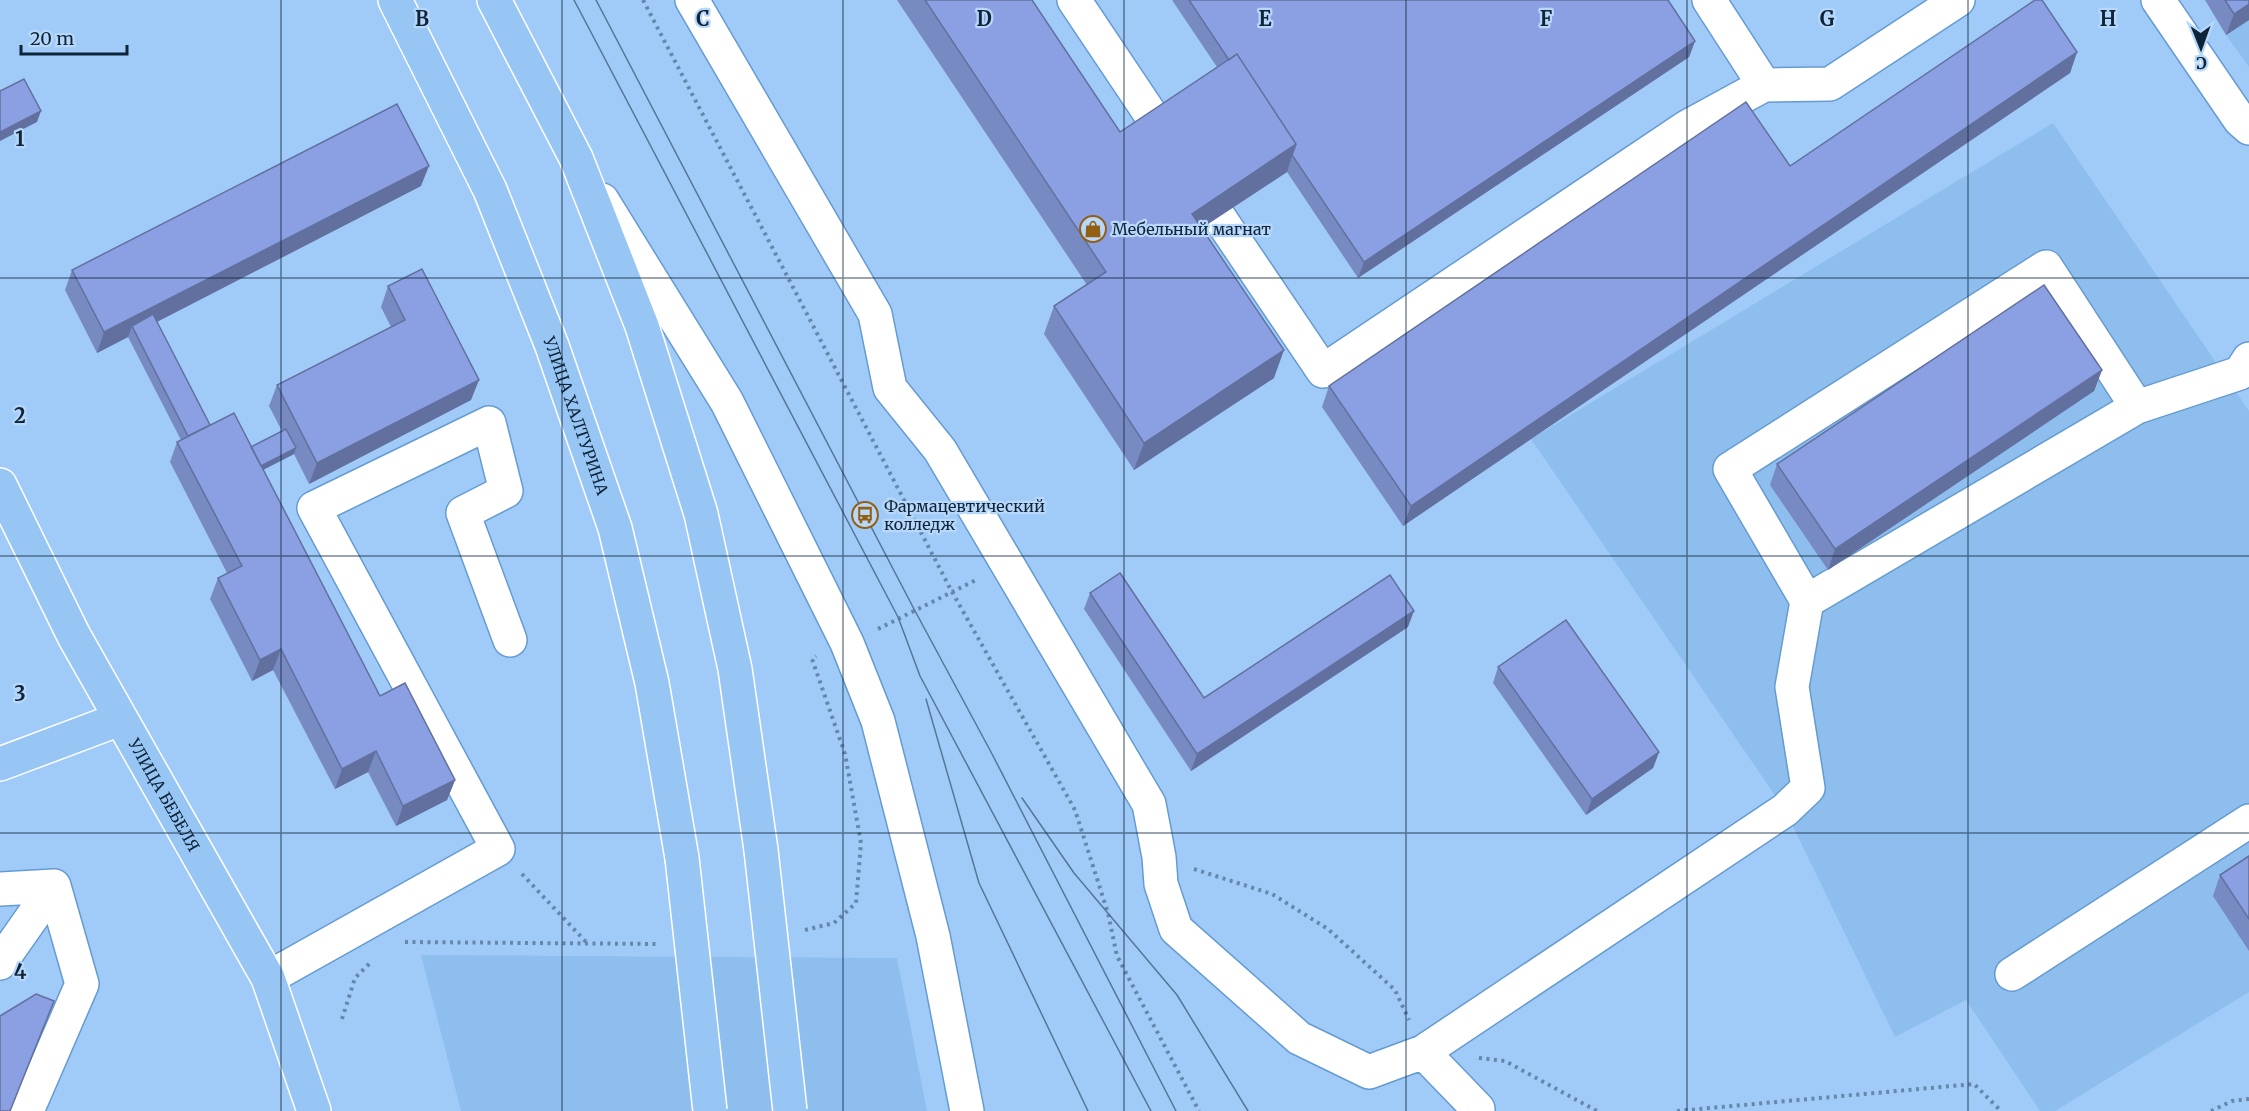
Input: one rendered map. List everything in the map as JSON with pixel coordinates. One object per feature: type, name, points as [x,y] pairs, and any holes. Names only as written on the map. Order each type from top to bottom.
[{"type":"main road","name":"УЛИЦА ХАЛТУРИНА","points":[[395,0],[490,190],[552,346],[615,528],[652,683],[682,858],[710,1111]]},
{"type":"main road","points":[[494,0],[576,158],[642,327],[701,514],[735,669],[761,850],[790,1111]]},
{"type":"main road","name":"УЛИЦА БЕБЕЛЯ","points":[[0,485],[74,636],[268,978],[314,1111]]},
{"type":"main road","points":[[0,764],[120,719]]},
{"type":"street","points":[[692,0],[875,314],[890,388],[940,450],[1149,804],[1159,857],[1161,884],[1176,929],[1299,1038],[1369,1072],[1423,1052],[1785,810],[1808,788],[1792,687],[1807,601],[1730,469],[2046,267],[2137,407]]},
{"type":"street","points":[[1074,0],[1159,127]]},
{"type":"street","points":[[1710,0],[1764,85]]},
{"type":"street","points":[[1219,217],[1323,371],[1687,127],[1764,85],[1830,84],[1958,0]]},
{"type":"street","points":[[2158,0],[2240,120],[2249,128]]},
{"type":"street","points":[[576,158],[727,402],[850,653],[878,721],[931,925],[967,1111]]},
{"type":"street","points":[[1807,601],[2137,407],[2240,373],[2249,359]]},
{"type":"street","points":[[268,978],[498,849],[314,508],[489,423],[506,491],[463,513],[510,640]]},
{"type":"street","points":[[2012,974],[2249,821]]},
{"type":"street","points":[[0,889],[54,886]]},
{"type":"street","points":[[0,963],[54,886]]},
{"type":"street","points":[[27,1111],[82,984],[54,886]]},
{"type":"street","points":[[1423,1052],[1478,1109]]},
{"type":"path","points":[[644,0],[951,591],[1075,810],[1108,913],[1117,956],[1199,1111]]},
{"type":"path","points":[[886,624],[951,591]]},
{"type":"path","points":[[498,849],[588,943]]},
{"type":"path","points":[[1159,857],[1272,894],[1328,929],[1395,990],[1423,1052],[1505,1061],[1598,1111]]},
{"type":"path","points":[[1677,1111],[1974,1084],[2001,1111]]},
{"type":"path","points":[[2211,1111],[2232,1101],[2249,1099]]},
{"type":"shaded area","points":[[2249,0],[2249,67],[2226,35]]},
{"type":"shaded area","points":[[2053,123],[2249,411],[2249,992],[2055,1111],[2040,1111],[1966,1000],[1895,1037],[1785,810],[1531,439]]},
{"type":"shaded area","points":[[421,955],[897,958],[927,1111],[461,1111]]},
{"type":"building","points":[[925,0],[1032,0],[1120,132],[1237,54],[1296,144],[1192,214],[1284,350],[1144,443],[1054,306],[1106,272]]},
{"type":"building","points":[[1189,0],[1668,0],[1695,41],[1364,262],[1292,155],[1296,144],[1237,54],[1229,60]]},
{"type":"building","points":[[2035,0],[2042,0],[2077,52],[1411,506],[1329,386],[1746,102],[1790,166]]},
{"type":"building","points":[[2225,0],[2249,0],[2249,4],[2234,14]]},
{"type":"building","points":[[24,79],[41,111],[0,132],[0,91]]},
{"type":"building","points":[[397,104],[429,166],[104,332],[72,270]]},
{"type":"building","points":[[422,269],[479,380],[317,463],[277,385],[405,320],[388,286]]},
{"type":"building","points":[[2044,285],[2102,370],[1835,549],[1777,464]]},
{"type":"building","points":[[153,314],[210,425],[188,436],[132,326]]},
{"type":"building","points":[[234,413],[380,696],[405,683],[455,780],[403,806],[376,751],[342,769],[281,649],[260,660],[218,578],[242,566],[177,442]]},
{"type":"building","points":[[286,429],[296,448],[261,466],[251,447]]},
{"type":"building","points":[[1120,573],[1204,698],[1390,575],[1414,611],[1197,754],[1090,593]]},
{"type":"building","points":[[1566,620],[1659,752],[1592,799],[1498,667]]},
{"type":"building","points":[[2249,856],[2249,919],[2220,875]]},
{"type":"building","points":[[36,994],[54,1001],[10,1111],[0,1111],[0,1016]]},
{"type":"tram line","points":[[574,0],[898,617],[920,676],[1151,1111]]},
{"type":"tram line","points":[[596,0],[991,752],[1176,1111]]},
{"type":"tram line","points":[[926,699],[979,883],[1088,1111]]},
{"type":"tram line","points":[[1022,798],[1074,873],[1177,995],[1248,1111]]},
{"type":"place","name":"Мебельный магнат","points":[[1093,229]]},
{"type":"place","name":"Фармацевтический колледж","points":[[865,515]]}]
